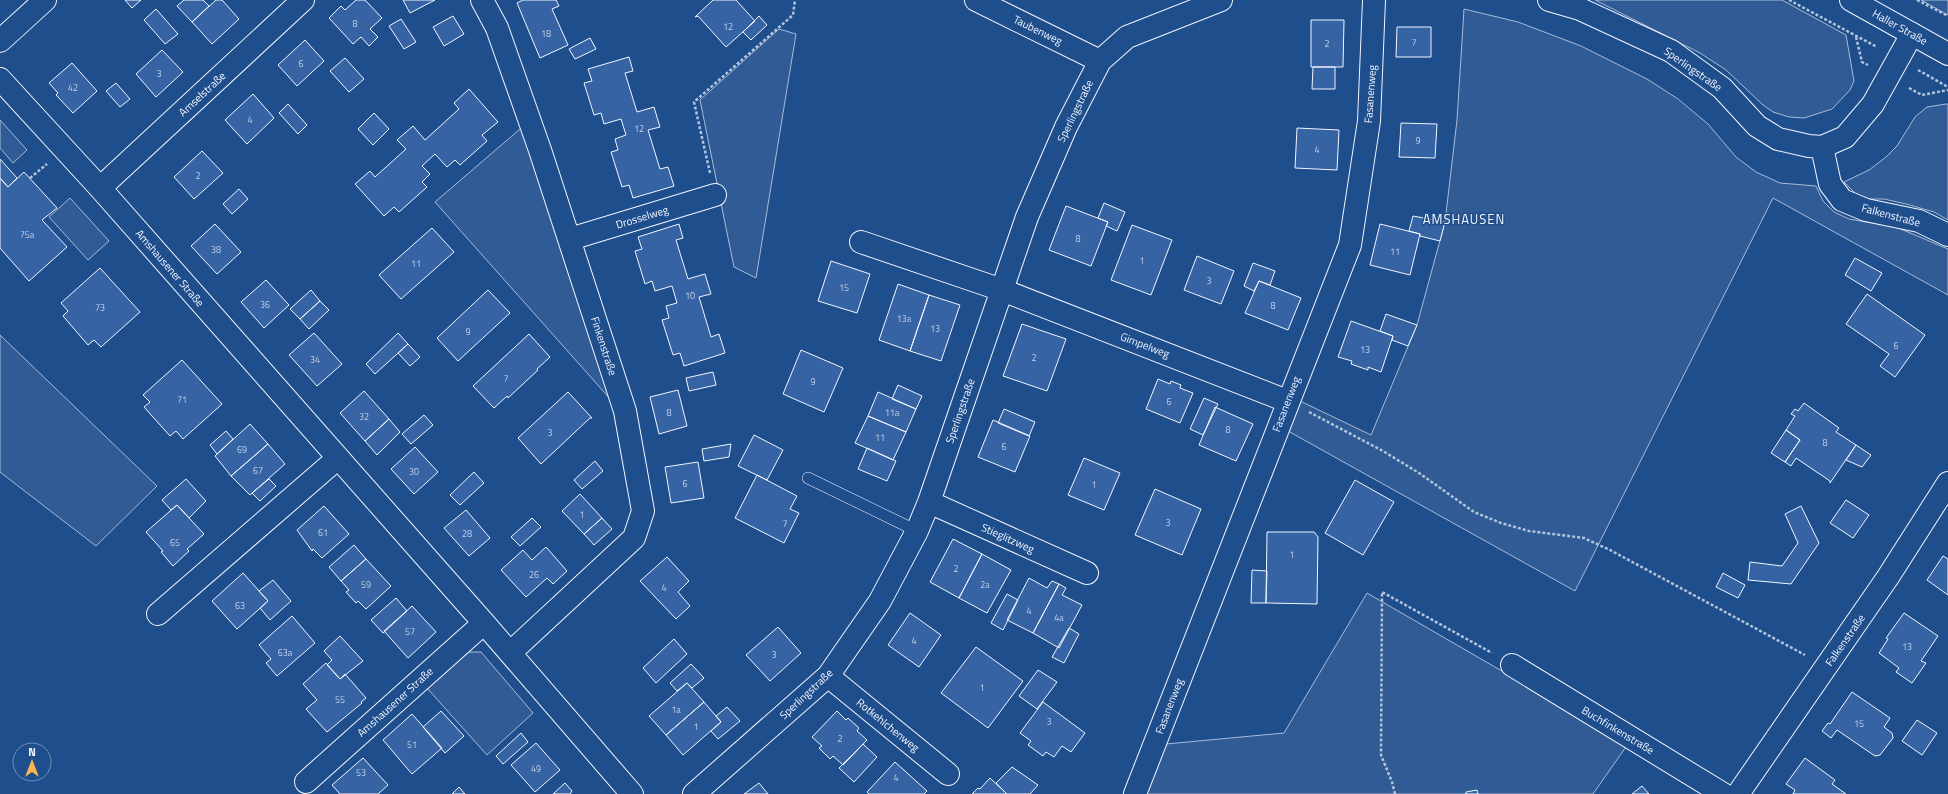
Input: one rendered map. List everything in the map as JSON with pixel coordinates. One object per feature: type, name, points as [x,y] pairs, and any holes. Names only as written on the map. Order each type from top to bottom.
[{"type":"street","points":[[0,41],[45,0]]},
{"type":"street","name":"Amselstraße","points":[[100,188],[303,0]]},
{"type":"street","name":"Finkenstraße","points":[[482,0],[498,28],[570,239],[625,411],[643,511],[634,538],[510,653]]},
{"type":"street","name":"Taubenweg","points":[[976,0],[1100,61]]},
{"type":"street","name":"Sperlingstraße","points":[[694,794],[828,676],[880,600],[916,531],[929,502],[1027,217],[1066,126],[1100,61],[1127,37],[1221,0]]},
{"type":"street","name":"Fasanenweg","points":[[1135,794],[1287,401],[1350,245],[1369,121],[1374,0]]},
{"type":"street","name":"Sperlingstraße","points":[[1549,0],[1580,10],[1671,51],[1722,88],[1757,126],[1778,139],[1809,146],[1822,146],[1845,137],[1873,104],[1912,34]]},
{"type":"street","name":"Haller Straße","points":[[1851,0],[1948,54]]},
{"type":"street","name":"Amshausener Straße","points":[[0,79],[100,188],[484,623],[632,794]]},
{"type":"street","name":"Falkenstraße","points":[[1822,146],[1830,184],[1842,200],[1866,210],[1919,221],[1948,235]]},
{"type":"street","name":"Drosselweg","points":[[570,239],[715,195]]},
{"type":"street","points":[[861,242],[1002,290]]},
{"type":"street","name":"Gimpelweg","points":[[1002,290],[1287,401]]},
{"type":"street","points":[[158,614],[338,458]]},
{"type":"street","name":"Falkenstraße","points":[[1738,794],[1888,577],[1948,483]]},
{"type":"street","name":"Stieglitzweg","points":[[929,502],[1087,574]]},
{"type":"street","name":"Amshausener Straße","points":[[306,782],[484,623]]},
{"type":"street","name":"Buchfinkenstraße","points":[[1512,665],[1723,794]]},
{"type":"street","name":"Rotkehlchenweg","points":[[828,676],[948,774]]},
{"type":"lane","points":[[808,478],[916,531]]},
{"type":"path","points":[[715,195],[694,102],[793,15],[795,0]]},
{"type":"path","points":[[1789,0],[1856,36]]},
{"type":"path","points":[[1917,0],[1948,16]]},
{"type":"path","points":[[1287,401],[1383,451],[1419,473],[1474,512],[1501,524],[1529,531],[1584,538],[1610,550],[1813,660],[1825,668]]},
{"type":"path","points":[[1395,794],[1392,782],[1381,756],[1382,592],[1512,665]]},
{"type":"shaded area","points":[[1595,0],[1782,0],[1846,35],[1854,81],[1850,90],[1832,109],[1804,118],[1789,117],[1773,112],[1763,105],[1726,70],[1700,53]]},
{"type":"shaded area","points":[[1921,0],[1948,0],[1948,15]]},
{"type":"shaded area","points":[[1464,9],[1518,22],[1581,46],[1647,79],[1678,99],[1708,124],[1736,157],[1756,172],[1780,183],[1816,186],[1823,201],[1834,212],[1849,219],[1896,227],[1948,249],[1948,295],[1773,198],[1575,591],[1288,431],[1300,401],[1371,435],[1417,325],[1445,222],[1457,120]]},
{"type":"shaded area","points":[[779,29],[796,34],[756,278],[734,267],[700,100]]},
{"type":"shaded area","points":[[1948,104],[1948,220],[1934,212],[1906,204],[1884,199],[1870,199],[1856,194],[1844,182],[1869,170],[1886,157],[1897,146],[1915,117],[1927,107]]},
{"type":"shaded area","points":[[0,120],[27,150],[13,163],[0,148]]},
{"type":"shaded area","points":[[527,123],[620,410],[435,202]]},
{"type":"shaded area","points":[[70,198],[109,241],[88,260],[49,217]]},
{"type":"shaded area","points":[[0,335],[157,486],[96,546],[0,472]]},
{"type":"shaded area","points":[[1367,593],[1628,744],[1593,794],[1147,794],[1166,744],[1284,733]]},
{"type":"shaded area","points":[[464,652],[481,652],[533,713],[487,755],[426,687]]},
{"type":"building","points":[[125,0],[141,0],[132,8]]},
{"type":"building","points":[[184,0],[203,0],[209,6],[192,22],[177,6]]},
{"type":"building","points":[[216,0],[222,0],[239,19],[212,44],[192,22]]},
{"type":"building","points":[[356,0],[365,0],[382,18],[370,29],[378,37],[369,46],[361,37],[353,44],[329,18],[341,6],[345,10]]},
{"type":"building","points":[[403,0],[435,0],[410,13]]},
{"type":"building","points":[[523,0],[556,0],[559,6],[552,9],[568,45],[540,58],[517,3]]},
{"type":"building","points":[[713,0],[736,0],[755,21],[726,47],[698,16],[695,17]]},
{"type":"building","points":[[156,9],[178,34],[165,44],[144,20]]},
{"type":"building","points":[[453,16],[464,34],[444,46],[433,27]]},
{"type":"building","points":[[759,16],[767,25],[751,40],[743,32]]},
{"type":"building","points":[[401,19],[416,42],[404,49],[389,26]]},
{"type":"building","points":[[1311,20],[1344,20],[1343,67],[1311,67]]},
{"type":"building","points":[[1397,27],[1431,27],[1431,57],[1396,57]]},
{"type":"building","points":[[590,38],[596,49],[575,59],[569,49]]},
{"type":"building","points":[[305,40],[324,61],[297,86],[278,65]]},
{"type":"building","points":[[162,50],[183,72],[156,97],[136,74]]},
{"type":"building","points":[[629,57],[633,71],[625,73],[637,112],[654,107],[660,127],[648,130],[660,169],[668,167],[674,186],[633,198],[629,185],[622,187],[611,152],[618,150],[615,139],[626,135],[621,119],[604,124],[601,113],[594,115],[584,83],[592,81],[588,69]]},
{"type":"building","points":[[345,58],[364,79],[349,92],[330,71]]},
{"type":"building","points":[[72,63],[97,91],[73,113],[56,95],[58,93],[49,83]]},
{"type":"building","points":[[1313,67],[1335,67],[1335,89],[1312,89]]},
{"type":"building","points":[[116,83],[130,99],[120,107],[106,91]]},
{"type":"building","points":[[469,89],[498,122],[482,135],[487,141],[460,165],[455,160],[447,167],[435,154],[422,166],[430,174],[422,182],[427,187],[399,212],[394,207],[384,216],[355,184],[370,171],[375,177],[406,149],[397,140],[413,126],[425,140],[459,109],[454,103]]},
{"type":"building","points":[[253,94],[274,118],[247,144],[225,120]]},
{"type":"building","points":[[288,104],[307,125],[298,134],[279,113]]},
{"type":"building","points":[[374,113],[389,129],[373,145],[358,129]]},
{"type":"building","points":[[1401,123],[1437,124],[1435,158],[1399,157]]},
{"type":"building","points":[[1297,128],[1339,130],[1337,170],[1295,168]]},
{"type":"building","points":[[202,151],[223,173],[194,199],[174,177]]},
{"type":"building","points":[[0,159],[17,178],[8,187],[0,178]]},
{"type":"building","points":[[24,172],[57,208],[42,220],[67,247],[29,281],[0,248],[0,178],[8,187]]},
{"type":"building","points":[[239,189],[248,199],[232,214],[223,204]]},
{"type":"building","points":[[1104,203],[1125,212],[1117,231],[1106,226],[1108,222],[1098,218]]},
{"type":"building","points":[[1066,206],[1108,222],[1091,266],[1049,250]]},
{"type":"building","points":[[1413,216],[1445,222],[1440,241],[1420,236],[1420,234],[1409,231]]},
{"type":"building","points":[[215,224],[241,252],[217,274],[191,246]]},
{"type":"building","points":[[679,224],[683,238],[676,240],[688,279],[705,274],[711,294],[699,297],[711,337],[719,334],[725,353],[684,366],[680,353],[673,355],[662,320],[669,318],[666,306],[677,303],[672,286],[655,291],[652,281],[645,284],[635,251],[642,249],[638,237]]},
{"type":"building","points":[[1380,224],[1420,234],[1410,275],[1370,265]]},
{"type":"building","points":[[1132,225],[1172,240],[1151,295],[1111,280]]},
{"type":"building","points":[[432,228],[454,252],[401,299],[379,275]]},
{"type":"building","points":[[1197,256],[1234,271],[1221,304],[1184,290]]},
{"type":"building","points":[[1855,258],[1882,273],[1871,291],[1845,275]]},
{"type":"building","points":[[831,261],[870,274],[857,313],[818,301]]},
{"type":"building","points":[[1253,263],[1275,271],[1270,285],[1259,281],[1254,291],[1244,286]]},
{"type":"building","points":[[100,268],[140,312],[101,347],[94,340],[88,345],[63,316],[68,311],[61,303]]},
{"type":"building","points":[[266,280],[289,305],[264,328],[241,302]]},
{"type":"building","points":[[1259,281],[1301,298],[1288,330],[1245,313]]},
{"type":"building","points":[[898,284],[929,295],[910,351],[879,340]]},
{"type":"building","points":[[311,290],[320,301],[300,319],[290,309]]},
{"type":"building","points":[[488,290],[510,313],[458,361],[437,338]]},
{"type":"building","points":[[1867,294],[1925,335],[1895,377],[1880,366],[1889,354],[1846,324]]},
{"type":"building","points":[[929,295],[960,305],[941,361],[910,351]]},
{"type":"building","points":[[320,301],[329,310],[309,329],[300,319]]},
{"type":"building","points":[[1386,314],[1417,325],[1408,346],[1392,340],[1393,336],[1380,331]]},
{"type":"building","points":[[1351,321],[1393,336],[1381,372],[1368,367],[1368,370],[1351,364],[1352,361],[1338,357]]},
{"type":"building","points":[[1022,324],[1066,339],[1047,391],[1003,376]]},
{"type":"building","points":[[314,333],[342,364],[317,386],[289,355]]},
{"type":"building","points":[[398,333],[408,344],[375,374],[366,364]]},
{"type":"building","points":[[529,334],[550,357],[508,398],[507,396],[494,408],[473,386]]},
{"type":"building","points":[[408,344],[420,357],[410,366],[398,353]]},
{"type":"building","points":[[801,350],[843,368],[824,412],[783,394]]},
{"type":"building","points":[[182,360],[222,404],[183,439],[176,431],[170,436],[144,407],[150,402],[143,395]]},
{"type":"building","points":[[713,372],[716,385],[689,391],[686,378]]},
{"type":"building","points":[[1158,379],[1170,384],[1171,381],[1181,385],[1180,388],[1193,393],[1180,423],[1146,409]]},
{"type":"building","points":[[898,385],[922,396],[916,409],[892,399]]},
{"type":"building","points":[[678,390],[687,426],[659,434],[650,397]]},
{"type":"building","points":[[364,391],[389,419],[365,441],[340,413]]},
{"type":"building","points":[[568,392],[592,418],[590,418],[541,464],[518,438]]},
{"type":"building","points":[[878,392],[916,409],[906,432],[868,416]]},
{"type":"building","points":[[1204,398],[1218,404],[1203,435],[1190,429]]},
{"type":"building","points":[[1804,403],[1839,428],[1836,432],[1856,445],[1830,483],[1830,481],[1796,458],[1791,466],[1785,462],[1800,440],[1786,430],[1795,416],[1791,414],[1795,409],[1798,411]]},
{"type":"building","points":[[1215,407],[1253,424],[1236,461],[1199,445]]},
{"type":"building","points":[[1004,409],[1035,422],[1029,436],[998,423]]},
{"type":"building","points":[[424,415],[433,425],[411,444],[402,434]]},
{"type":"building","points":[[868,416],[906,432],[893,460],[855,443]]},
{"type":"building","points":[[389,419],[400,432],[377,455],[365,441]]},
{"type":"building","points":[[993,420],[1030,436],[1015,472],[978,457]]},
{"type":"building","points":[[250,424],[268,444],[231,476],[215,456]]},
{"type":"building","points":[[1786,430],[1800,440],[1785,462],[1771,453]]},
{"type":"building","points":[[226,431],[233,439],[217,454],[210,445]]},
{"type":"building","points":[[754,435],[783,450],[767,480],[738,466]]},
{"type":"building","points":[[268,444],[285,464],[250,495],[231,476]]},
{"type":"building","points":[[731,444],[729,457],[704,461],[702,449]]},
{"type":"building","points":[[1856,445],[1871,455],[1862,467],[1846,460]]},
{"type":"building","points":[[415,447],[438,472],[414,494],[391,469]]},
{"type":"building","points":[[867,448],[896,461],[887,481],[858,469]]},
{"type":"building","points":[[1084,458],[1120,473],[1104,510],[1068,495]]},
{"type":"building","points":[[595,461],[603,471],[582,489],[574,480]]},
{"type":"building","points":[[698,462],[704,498],[671,503],[665,467]]},
{"type":"building","points":[[474,472],[484,483],[460,505],[450,495]]},
{"type":"building","points":[[757,475],[797,496],[790,509],[799,513],[784,543],[735,518]]},
{"type":"building","points":[[186,479],[206,501],[189,518],[177,505],[171,510],[162,500]]},
{"type":"building","points":[[269,479],[276,486],[260,501],[252,493]]},
{"type":"building","points":[[1355,480],[1394,502],[1363,555],[1325,533]]},
{"type":"building","points":[[1155,489],[1201,509],[1182,555],[1135,535]]},
{"type":"building","points":[[580,494],[602,518],[584,534],[562,511]]},
{"type":"building","points":[[1846,500],[1869,515],[1853,538],[1830,523]]},
{"type":"building","points":[[177,505],[204,534],[187,549],[189,551],[173,566],[161,552],[163,551],[146,532]]},
{"type":"building","points":[[324,506],[349,534],[322,558],[313,549],[312,551],[297,530]]},
{"type":"building","points":[[1801,506],[1819,543],[1791,584],[1748,580],[1750,562],[1782,566],[1798,543],[1785,514]]},
{"type":"building","points":[[466,510],[490,538],[469,556],[444,528]]},
{"type":"building","points":[[532,518],[541,527],[520,546],[511,537]]},
{"type":"building","points":[[602,518],[612,529],[594,545],[584,534]]},
{"type":"building","points":[[1267,532],[1314,532],[1318,537],[1317,604],[1266,603]]},
{"type":"building","points":[[953,539],[982,554],[959,598],[930,582]]},
{"type":"building","points":[[354,545],[366,559],[341,581],[329,567]]},
{"type":"building","points":[[546,547],[567,571],[553,584],[547,578],[526,597],[501,570],[523,550],[532,560]]},
{"type":"building","points":[[982,554],[1011,570],[987,613],[959,598]]},
{"type":"building","points":[[1943,556],[1948,559],[1948,595],[1927,580]]},
{"type":"building","points":[[667,557],[689,581],[678,592],[690,606],[676,619],[640,581]]},
{"type":"building","points":[[366,559],[391,586],[366,609],[358,601],[356,603],[346,592],[349,590],[341,581]]},
{"type":"building","points":[[1252,570],[1267,571],[1266,603],[1251,603]]},
{"type":"building","points":[[243,573],[268,601],[237,629],[212,601]]},
{"type":"building","points":[[1723,573],[1745,585],[1738,598],[1716,587]]},
{"type":"building","points":[[1029,578],[1047,588],[1052,581],[1059,584],[1033,633],[1007,620]]},
{"type":"building","points":[[273,580],[291,601],[270,620],[260,608],[268,601],[259,591]]},
{"type":"building","points":[[1059,584],[1066,588],[1062,595],[1082,605],[1059,648],[1033,633]]},
{"type":"building","points":[[1007,594],[1018,600],[1003,630],[991,623]]},
{"type":"building","points":[[396,598],[407,611],[383,633],[371,620]]},
{"type":"building","points":[[412,606],[436,632],[408,658],[384,631]]},
{"type":"building","points":[[910,613],[941,635],[919,667],[888,645]]},
{"type":"building","points":[[1904,613],[1938,636],[1921,661],[1926,663],[1912,683],[1896,672],[1899,668],[1879,653],[1888,639],[1886,638]]},
{"type":"building","points":[[292,616],[315,643],[277,676],[266,663],[271,659],[259,645]]},
{"type":"building","points":[[778,627],[801,653],[770,681],[746,655]]},
{"type":"building","points":[[1069,628],[1079,634],[1064,663],[1052,657]]},
{"type":"building","points":[[340,636],[363,661],[340,679],[327,665],[332,660],[324,651]]},
{"type":"building","points":[[674,639],[687,654],[656,683],[643,668]]},
{"type":"building","points":[[976,647],[1023,681],[988,728],[941,693]]},
{"type":"building","points":[[326,663],[340,679],[345,674],[366,698],[327,732],[306,709],[317,700],[303,684]]},
{"type":"building","points":[[691,664],[704,678],[692,688],[687,683],[677,691],[670,683]]},
{"type":"building","points":[[1038,670],[1057,682],[1037,709],[1019,696]]},
{"type":"building","points":[[687,683],[704,702],[666,735],[649,716]]},
{"type":"building","points":[[1852,692],[1890,718],[1884,727],[1892,733],[1893,738],[1880,755],[1875,756],[1837,730],[1831,738],[1822,731],[1828,723],[1830,724]]},
{"type":"building","points":[[704,702],[721,722],[683,755],[666,735]]},
{"type":"building","points":[[1043,702],[1085,733],[1071,752],[1062,746],[1054,757],[1046,752],[1043,756],[1028,745],[1031,741],[1020,733]]},
{"type":"building","points":[[727,707],[740,721],[718,739],[711,731],[721,722],[716,716]]},
{"type":"building","points":[[441,711],[464,736],[445,753],[423,727]]},
{"type":"building","points":[[837,711],[846,720],[848,718],[859,728],[857,731],[867,740],[843,765],[833,756],[830,759],[819,748],[822,746],[812,737]]},
{"type":"building","points":[[412,714],[442,748],[412,774],[383,740]]},
{"type":"building","points":[[1917,720],[1937,733],[1922,755],[1902,741]]},
{"type":"building","points":[[521,733],[528,742],[503,764],[496,756]]},
{"type":"building","points":[[536,743],[560,770],[535,792],[511,765]]},
{"type":"building","points":[[863,744],[877,757],[854,782],[839,768]]},
{"type":"building","points":[[363,758],[388,785],[378,794],[340,794],[332,785]]},
{"type":"building","points":[[1805,758],[1835,780],[1832,784],[1846,794],[1793,794],[1795,790],[1786,784]]},
{"type":"building","points":[[895,762],[927,791],[924,794],[869,794],[867,792]]},
{"type":"building","points":[[1012,767],[1038,785],[1030,794],[1007,794],[996,783]]},
{"type":"building","points":[[990,778],[1007,794],[972,794],[978,788],[980,789]]},
{"type":"building","points":[[565,783],[572,791],[570,794],[553,794]]},
{"type":"building","points":[[759,783],[768,794],[744,794]]},
{"type":"building","points":[[1642,786],[1649,794],[1632,794]]},
{"type":"building","points":[[459,787],[465,794],[452,794]]},
{"type":"building","points":[[1477,790],[1478,794],[1466,794],[1466,792]]},
{"type":"district","name":"AMSHAUSEN","points":[[1464,219]]}]
